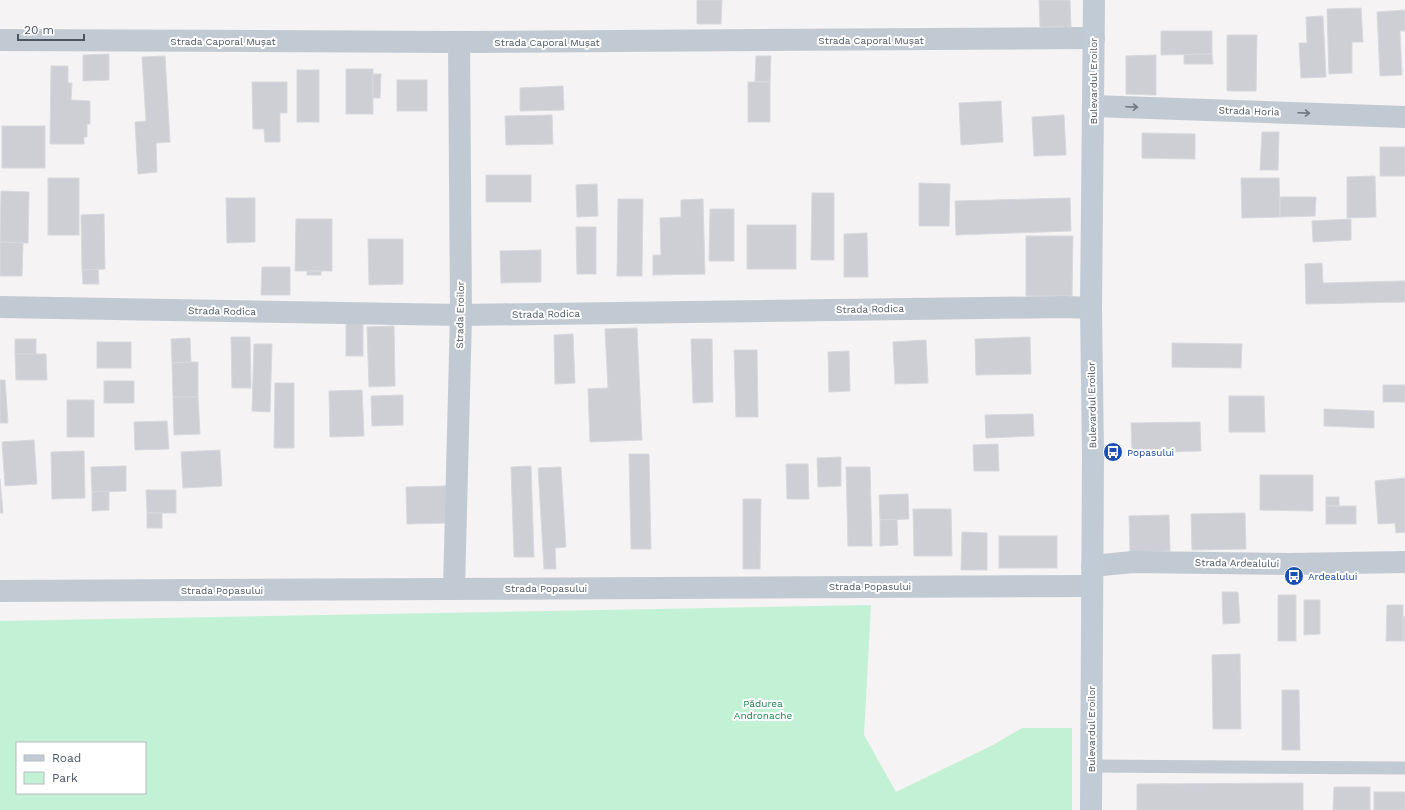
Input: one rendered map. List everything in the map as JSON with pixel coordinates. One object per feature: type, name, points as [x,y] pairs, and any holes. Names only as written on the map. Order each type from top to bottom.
[{"type":"main road","name":"Bulevardul Eroilor","points":[[1091,810],[1091,308],[1094,0]]},
{"type":"street","name":"Strada Caporal Mușat","points":[[0,40],[459,42],[1094,38]]},
{"type":"street","name":"Strada Eroilor","points":[[454,589],[461,315],[459,42]]},
{"type":"street","name":"Strada Horia","points":[[1093,106],[1405,117]]},
{"type":"street","name":"Strada Rodica","points":[[0,307],[461,315],[1065,307],[1091,308]]},
{"type":"street","name":"Strada Ardealului","points":[[1092,576],[1133,562],[1289,564],[1405,562]]},
{"type":"street","name":"Strada Popasului","points":[[0,591],[454,589],[1092,576]]},
{"type":"lane","points":[[1091,766],[1404,768]]},
{"type":"green space","name":"Pădurea Andronache","points":[[871,605],[864,735],[896,792],[993,745],[1022,728],[1072,728],[1072,810],[0,810],[0,621]]},
{"type":"building","points":[[697,0],[722,0],[721,24],[697,24]]},
{"type":"building","points":[[1039,0],[1070,0],[1071,27],[1040,27]]},
{"type":"building","points":[[1361,8],[1363,42],[1352,42],[1352,73],[1329,74],[1327,9]]},
{"type":"building","points":[[1405,10],[1405,31],[1400,31],[1402,75],[1380,76],[1377,12]]},
{"type":"building","points":[[1323,16],[1326,77],[1301,78],[1299,43],[1307,43],[1306,17]]},
{"type":"building","points":[[1161,31],[1212,31],[1212,54],[1161,55]]},
{"type":"building","points":[[1227,35],[1257,35],[1256,91],[1227,91]]},
{"type":"building","points":[[109,54],[109,80],[83,81],[83,55]]},
{"type":"building","points":[[1212,54],[1213,64],[1184,64],[1184,55]]},
{"type":"building","points":[[1156,55],[1156,95],[1126,94],[1126,56]]},
{"type":"building","points":[[165,56],[170,142],[156,143],[157,172],[138,174],[135,122],[146,121],[142,57]]},
{"type":"building","points":[[756,56],[771,56],[770,82],[755,82]]},
{"type":"building","points":[[51,66],[68,66],[68,83],[72,83],[71,100],[90,101],[90,124],[87,124],[87,137],[84,137],[84,144],[50,144]]},
{"type":"building","points":[[346,69],[373,69],[373,114],[346,114]]},
{"type":"building","points":[[297,70],[319,70],[319,122],[297,122]]},
{"type":"building","points":[[373,74],[381,74],[380,98],[373,98]]},
{"type":"building","points":[[397,80],[427,80],[427,111],[397,111]]},
{"type":"building","points":[[252,82],[287,82],[287,113],[280,113],[280,142],[265,142],[264,129],[253,129]]},
{"type":"building","points":[[748,82],[770,82],[770,122],[748,122]]},
{"type":"building","points":[[563,86],[564,110],[520,111],[520,88]]},
{"type":"building","points":[[1001,101],[1003,142],[961,145],[959,103]]},
{"type":"building","points":[[552,115],[553,144],[506,145],[505,116]]},
{"type":"building","points":[[1064,115],[1066,155],[1034,156],[1032,117]]},
{"type":"building","points":[[2,126],[45,126],[45,168],[2,168]]},
{"type":"building","points":[[1262,132],[1279,132],[1278,170],[1260,170]]},
{"type":"building","points":[[1142,133],[1195,134],[1195,159],[1142,158]]},
{"type":"building","points":[[1380,147],[1405,147],[1405,176],[1380,176]]},
{"type":"building","points":[[486,175],[531,175],[531,202],[486,202]]},
{"type":"building","points":[[1375,176],[1376,217],[1347,218],[1347,177]]},
{"type":"building","points":[[48,178],[79,178],[79,235],[48,235]]},
{"type":"building","points":[[1241,178],[1279,178],[1280,217],[1242,218]]},
{"type":"building","points":[[919,183],[950,184],[949,226],[919,226]]},
{"type":"building","points":[[597,184],[598,216],[577,217],[576,185]]},
{"type":"building","points":[[1,191],[29,192],[28,243],[0,242]]},
{"type":"building","points":[[812,193],[834,193],[834,260],[811,260]]},
{"type":"building","points":[[1280,197],[1316,197],[1315,216],[1280,217]]},
{"type":"building","points":[[226,198],[255,198],[255,242],[227,243]]},
{"type":"building","points":[[1070,198],[1071,231],[956,235],[955,201]]},
{"type":"building","points":[[618,199],[643,199],[642,276],[617,276]]},
{"type":"building","points":[[703,199],[705,274],[653,275],[653,255],[661,255],[660,218],[681,217],[681,200]]},
{"type":"building","points":[[710,209],[734,209],[734,261],[709,261]]},
{"type":"building","points":[[104,214],[105,269],[82,270],[81,215]]},
{"type":"building","points":[[296,219],[332,219],[332,271],[295,271]]},
{"type":"building","points":[[1351,219],[1351,240],[1313,242],[1312,221]]},
{"type":"building","points":[[747,225],[796,225],[796,269],[747,269]]},
{"type":"building","points":[[576,227],[596,227],[596,274],[577,274]]},
{"type":"building","points":[[867,233],[868,277],[844,277],[844,234]]},
{"type":"building","points":[[1026,236],[1073,236],[1072,296],[1026,296]]},
{"type":"building","points":[[368,239],[403,239],[403,284],[369,285]]},
{"type":"building","points":[[0,242],[23,243],[22,276],[0,276]]},
{"type":"building","points":[[541,250],[541,282],[501,283],[500,251]]},
{"type":"building","points":[[1322,263],[1323,283],[1405,281],[1405,302],[1306,304],[1305,264]]},
{"type":"building","points":[[262,267],[290,267],[290,295],[261,295]]},
{"type":"building","points":[[98,269],[99,284],[83,284],[82,270]]},
{"type":"building","points":[[307,271],[321,271],[321,275],[307,275]]},
{"type":"building","points":[[346,322],[363,322],[363,356],[346,356]]},
{"type":"building","points":[[394,326],[395,386],[369,387],[367,327]]},
{"type":"building","points":[[637,328],[642,440],[590,442],[588,389],[608,388],[605,329]]},
{"type":"building","points":[[573,334],[575,383],[555,384],[554,335]]},
{"type":"building","points":[[231,337],[250,337],[251,388],[232,388]]},
{"type":"building","points":[[1030,337],[1031,374],[976,375],[975,339]]},
{"type":"building","points":[[190,338],[191,362],[172,363],[171,339]]},
{"type":"building","points":[[15,339],[36,339],[36,354],[15,354]]},
{"type":"building","points":[[691,339],[712,339],[713,402],[693,403]]},
{"type":"building","points":[[926,340],[928,383],[895,384],[893,342]]},
{"type":"building","points":[[97,342],[131,342],[131,368],[97,368]]},
{"type":"building","points":[[1172,343],[1242,344],[1241,368],[1172,367]]},
{"type":"building","points":[[254,344],[272,344],[270,412],[252,411]]},
{"type":"building","points":[[734,350],[757,350],[758,417],[736,417]]},
{"type":"building","points":[[849,351],[850,391],[829,392],[828,352]]},
{"type":"building","points":[[15,354],[46,354],[47,380],[16,380]]},
{"type":"building","points":[[198,362],[198,397],[173,397],[172,363]]},
{"type":"building","points":[[0,380],[5,380],[8,423],[0,423]]},
{"type":"building","points":[[104,381],[134,381],[134,403],[104,403]]},
{"type":"building","points":[[275,383],[294,383],[294,448],[274,448]]},
{"type":"building","points":[[1383,385],[1405,385],[1405,402],[1383,402]]},
{"type":"building","points":[[362,390],[364,436],[330,437],[329,391]]},
{"type":"building","points":[[403,395],[403,425],[372,426],[371,396]]},
{"type":"building","points":[[1229,396],[1264,396],[1265,432],[1229,432]]},
{"type":"building","points":[[173,397],[198,397],[200,434],[174,435]]},
{"type":"building","points":[[67,400],[94,400],[94,437],[67,437]]},
{"type":"building","points":[[1324,409],[1374,411],[1374,428],[1324,426]]},
{"type":"building","points":[[1033,414],[1034,436],[986,438],[985,415]]},
{"type":"building","points":[[167,421],[169,449],[135,450],[134,422]]},
{"type":"building","points":[[1200,422],[1201,451],[1132,453],[1131,423]]},
{"type":"building","points":[[34,440],[37,484],[5,486],[2,442]]},
{"type":"building","points":[[998,444],[999,471],[974,471],[973,445]]},
{"type":"building","points":[[220,450],[222,486],[183,488],[181,452]]},
{"type":"building","points":[[84,451],[85,498],[52,499],[51,452]]},
{"type":"building","points":[[629,454],[649,454],[651,549],[631,549]]},
{"type":"building","points":[[841,457],[841,486],[818,487],[817,458]]},
{"type":"building","points":[[786,464],[808,464],[809,499],[787,499]]},
{"type":"building","points":[[126,466],[126,491],[92,492],[91,467]]},
{"type":"building","points":[[531,466],[534,557],[514,557],[511,467]]},
{"type":"building","points":[[561,467],[566,547],[555,548],[556,569],[544,569],[538,468]]},
{"type":"building","points":[[846,467],[870,467],[872,546],[848,546]]},
{"type":"building","points":[[1260,475],[1313,475],[1313,511],[1260,510]]},
{"type":"building","points":[[1405,478],[1405,532],[1396,533],[1395,523],[1378,524],[1375,481]]},
{"type":"building","points":[[0,479],[3,513],[0,513]]},
{"type":"building","points":[[446,486],[447,523],[407,524],[406,487]]},
{"type":"building","points":[[146,490],[176,490],[176,513],[147,513]]},
{"type":"building","points":[[109,491],[109,510],[92,511],[92,492]]},
{"type":"building","points":[[908,494],[909,519],[880,520],[879,495]]},
{"type":"building","points":[[1326,497],[1339,497],[1339,506],[1326,506]]},
{"type":"building","points":[[743,499],[761,499],[760,569],[743,569]]},
{"type":"building","points":[[1326,506],[1356,506],[1356,524],[1326,524]]},
{"type":"building","points":[[913,509],[951,509],[952,556],[914,556]]},
{"type":"building","points":[[147,513],[162,513],[162,528],[147,528]]},
{"type":"building","points":[[1245,513],[1246,549],[1192,550],[1191,514]]},
{"type":"building","points":[[1169,515],[1170,551],[1130,552],[1129,516]]},
{"type":"building","points":[[897,519],[898,545],[880,546],[880,520]]},
{"type":"building","points":[[962,532],[987,533],[987,570],[961,570]]},
{"type":"building","points":[[999,536],[1057,536],[1057,568],[999,568]]},
{"type":"building","points":[[1222,592],[1238,592],[1240,623],[1223,624]]},
{"type":"building","points":[[1278,595],[1296,595],[1296,641],[1278,641]]},
{"type":"building","points":[[1304,600],[1320,600],[1320,634],[1304,635]]},
{"type":"building","points":[[1387,605],[1403,605],[1403,641],[1386,641]]},
{"type":"building","points":[[1403,617],[1405,617],[1405,641],[1403,641]]},
{"type":"building","points":[[1240,654],[1241,729],[1213,729],[1212,655]]},
{"type":"building","points":[[1282,690],[1299,690],[1300,750],[1282,750]]},
{"type":"building","points":[[1303,783],[1303,810],[1137,810],[1137,784]]},
{"type":"building","points":[[1334,787],[1370,787],[1370,810],[1333,810]]},
{"type":"building","points":[[1374,792],[1405,792],[1405,810],[1374,810]]},
{"type":"place","name":"Popasului","points":[[1113,452]]},
{"type":"place","name":"Ardealului","points":[[1294,576]]}]
